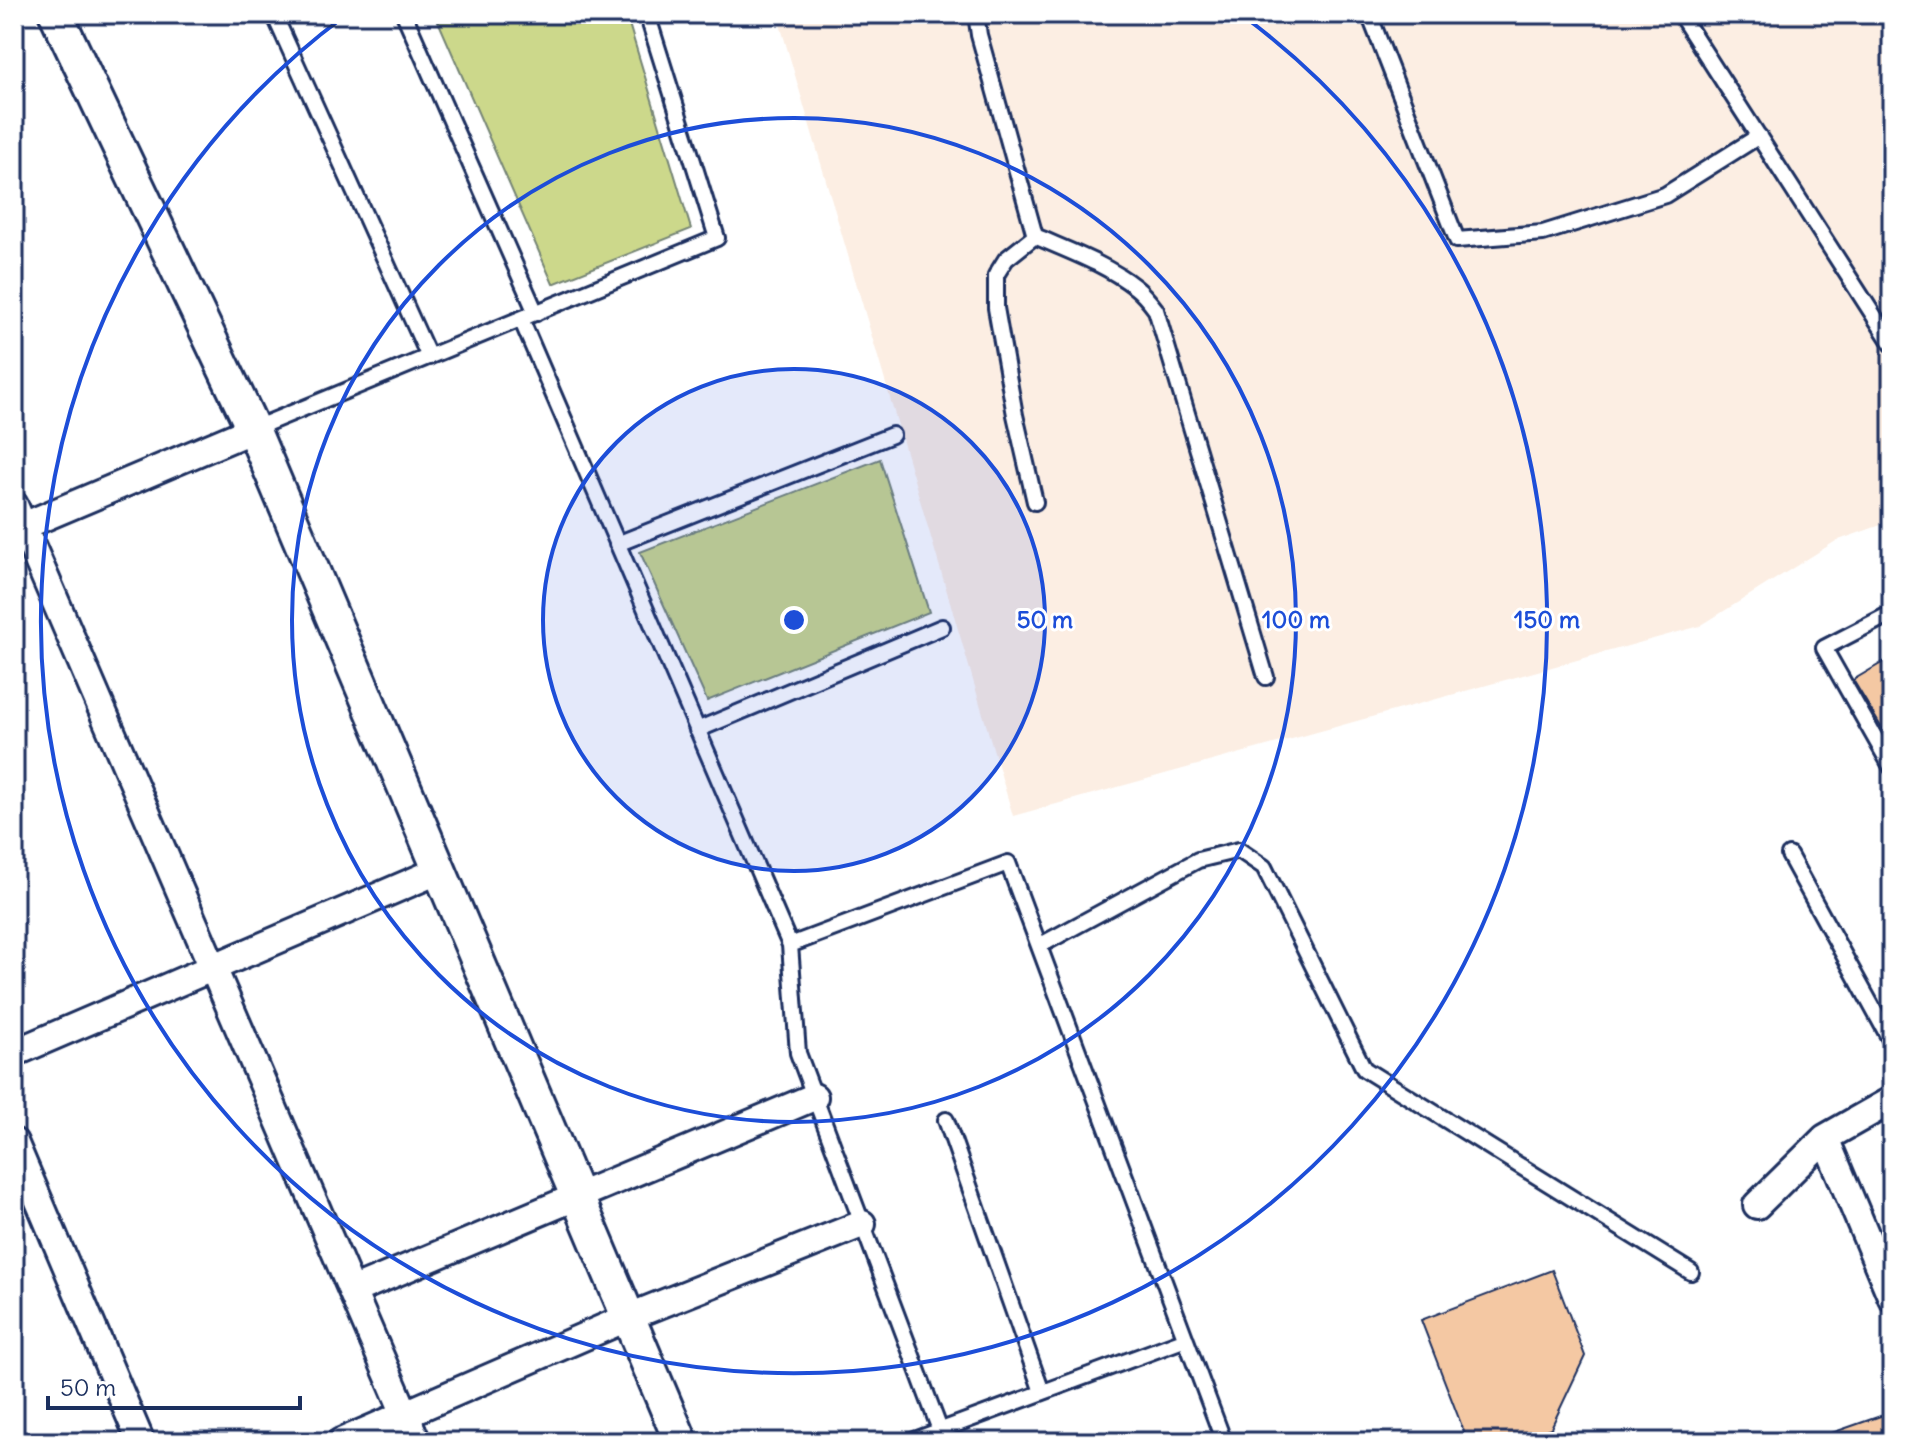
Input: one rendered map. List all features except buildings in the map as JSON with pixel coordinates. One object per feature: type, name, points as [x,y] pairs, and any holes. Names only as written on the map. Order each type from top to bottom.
[{"type":"street","points":[[56,14],[253,429],[681,1442]]},
{"type":"street","points":[[253,429],[17,520],[417,1442]]},
{"type":"street","points":[[14,1053],[440,870]]},
{"type":"street","points":[[352,1291],[814,1097]]},
{"type":"street","points":[[1757,1205],[1825,1138],[1892,1100]]},
{"type":"street","points":[[1825,1138],[1892,1298]]},
{"type":"street","points":[[14,1142],[141,1442]]},
{"type":"street","points":[[341,1442],[629,1317],[862,1224]]},
{"type":"lane","points":[[404,14],[536,313]]},
{"type":"lane","points":[[253,429],[717,238],[647,14]]},
{"type":"lane","points":[[976,14],[979,35],[1035,236]]},
{"type":"lane","points":[[1369,14],[1457,240],[1543,233],[1665,195],[1759,136]]},
{"type":"lane","points":[[1683,15],[1892,344]]},
{"type":"lane","points":[[277,21],[429,357]]},
{"type":"lane","points":[[1035,236],[1006,259],[996,275],[996,308],[1015,415],[1035,502]]},
{"type":"lane","points":[[1035,236],[1117,274],[1138,288],[1156,310],[1266,677]]},
{"type":"lane","points":[[521,319],[790,945],[798,1053],[940,1430]]},
{"type":"lane","points":[[617,544],[892,435]]},
{"type":"lane","points":[[1892,613],[1824,648],[1892,768]]},
{"type":"lane","points":[[697,730],[942,627]]},
{"type":"lane","points":[[1039,946],[1198,860],[1239,850],[1264,867],[1364,1069],[1691,1272]]},
{"type":"lane","points":[[1789,855],[1892,1043]]},
{"type":"lane","points":[[790,945],[1008,863],[1224,1442]]},
{"type":"lane","points":[[946,1120],[1042,1392]]},
{"type":"lane","points":[[909,1442],[1186,1339]]},
{"type":"shaded area","points":[[777,14],[1892,14],[1892,521],[1836,541],[1700,626],[1013,816]]},
{"type":"green space","points":[[435,14],[626,14],[691,229],[553,284]]},
{"type":"green space","points":[[880,459],[929,612],[707,701],[640,552]]}]
